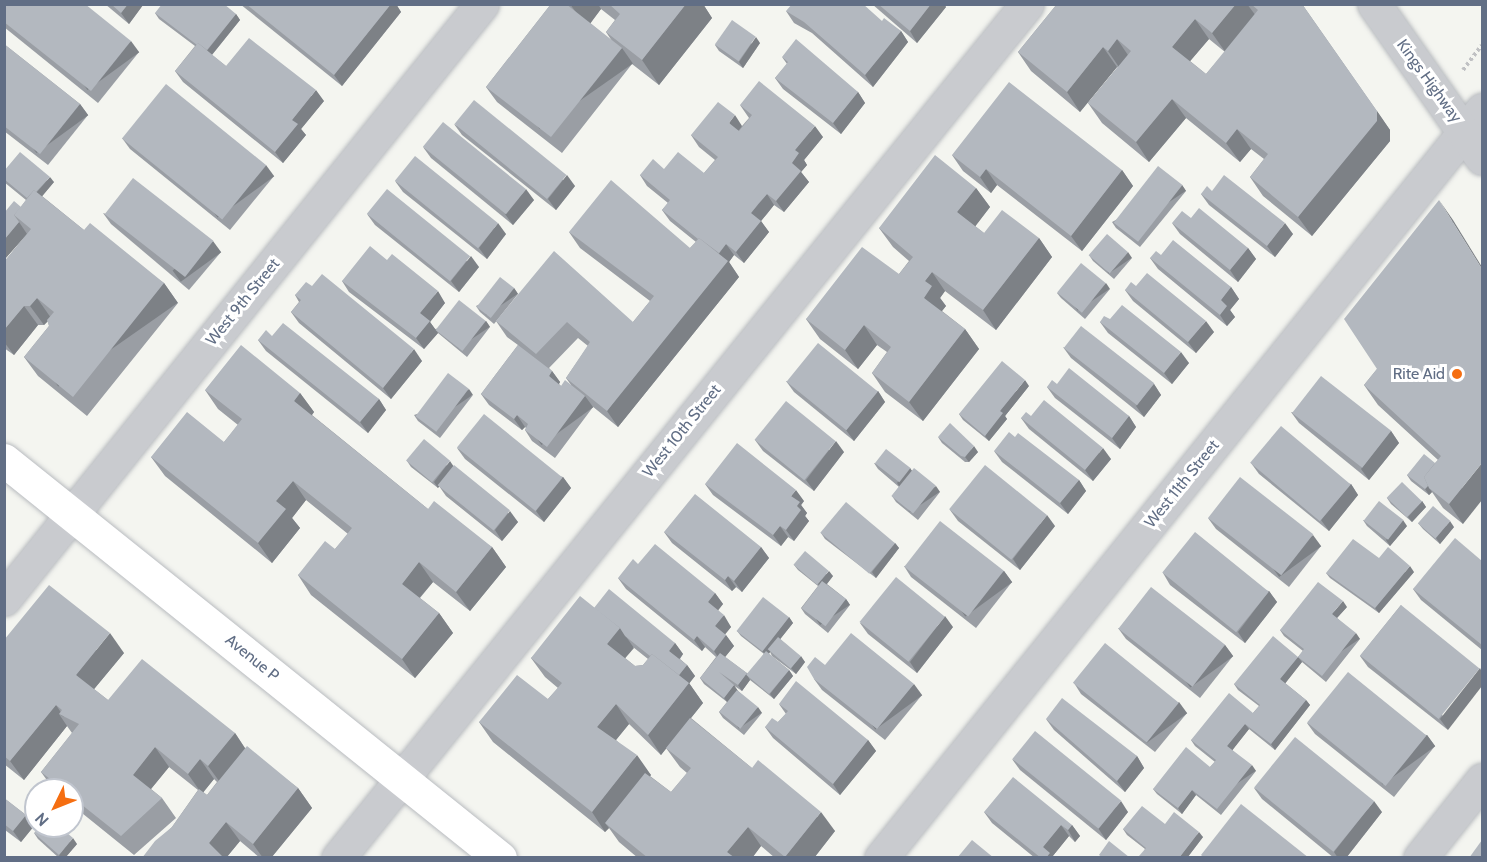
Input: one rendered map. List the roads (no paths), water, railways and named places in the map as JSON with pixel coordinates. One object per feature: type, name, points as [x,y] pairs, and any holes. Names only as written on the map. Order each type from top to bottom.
[{"type":"main road","name":"Avenue P","points":[[4,460],[500,858]]},
{"type":"street","name":"West 9th Street","points":[[4,599],[482,4]]},
{"type":"street","name":"West 10th Street","points":[[338,858],[1027,4]]},
{"type":"street","name":"Kings Highway","points":[[1374,4],[1477,133]]},
{"type":"street","name":"West 11th Street","points":[[881,858],[1477,133]]},
{"type":"street","points":[[1420,858],[1482,780]]},
{"type":"place","name":"Rite Aid","points":[[1457,374]]}]
